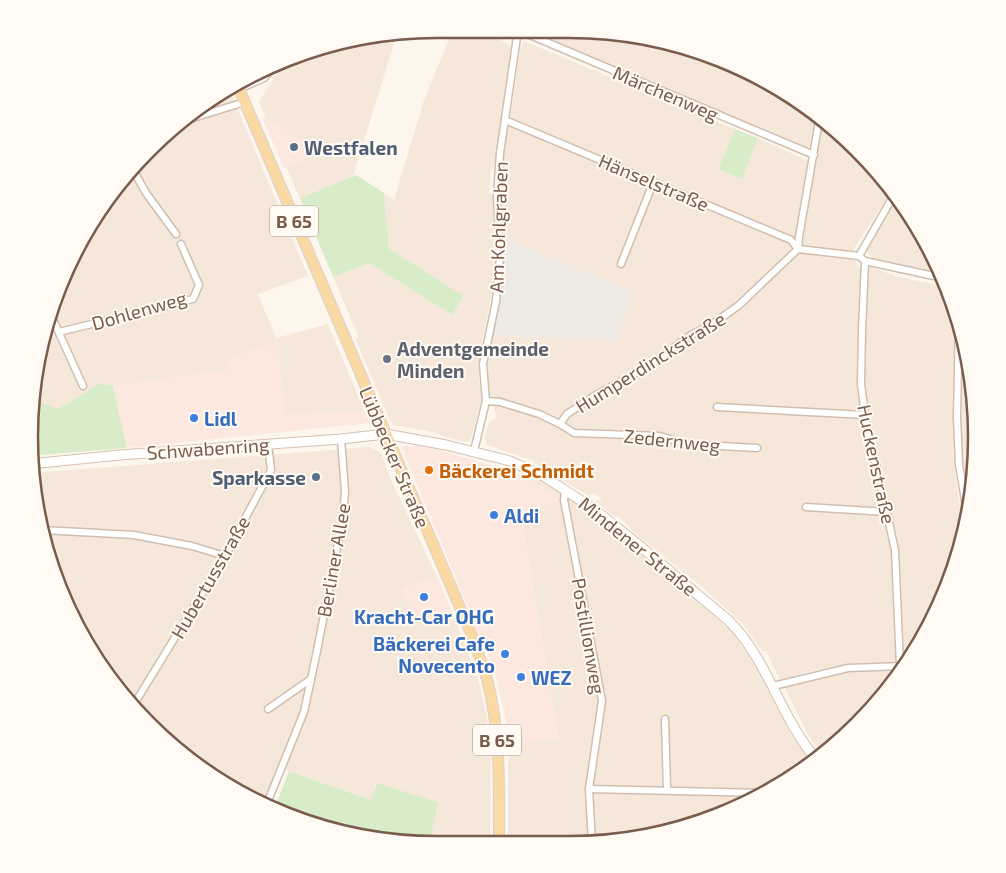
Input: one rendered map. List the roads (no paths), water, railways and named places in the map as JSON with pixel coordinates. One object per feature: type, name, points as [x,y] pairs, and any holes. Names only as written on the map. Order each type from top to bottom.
[{"type":"main road","name":"Lübbecker Straße","points":[[240,90],[473,638],[487,678],[499,760],[499,836]]},
{"type":"street","name":"Am Kohlgraben","points":[[474,451],[486,401],[484,364],[496,301],[500,257],[497,197],[500,153],[517,38]]},
{"type":"street","name":"Märchenweg","points":[[537,38],[814,155]]},
{"type":"street","points":[[200,116],[245,102]]},
{"type":"street","name":"Hänselstraße","points":[[505,120],[791,240],[798,249]]},
{"type":"street","points":[[819,125],[798,249],[859,256],[865,261],[935,277]]},
{"type":"street","points":[[136,175],[146,193],[176,234]]},
{"type":"street","points":[[621,264],[653,183]]},
{"type":"street","points":[[859,256],[890,200]]},
{"type":"street","name":"Dohlenweg","points":[[59,332],[193,299],[199,285],[181,244]]},
{"type":"street","name":"Humperdinckstraße","points":[[486,401],[500,402],[530,411],[560,424],[567,414],[596,395],[645,368],[691,335],[711,325],[738,306],[798,249]]},
{"type":"street","name":"Huckenstraße","points":[[865,261],[861,384],[865,415],[895,550],[901,657]]},
{"type":"street","points":[[54,322],[83,386]]},
{"type":"street","points":[[958,348],[957,417],[959,465],[963,500]]},
{"type":"street","points":[[718,407],[865,415]]},
{"type":"street","name":"Zedernweg","points":[[560,424],[574,434],[660,436],[684,444],[757,448]]},
{"type":"street","name":"Schwabenring","points":[[38,463],[386,434]]},
{"type":"street","name":"Mindener Straße","points":[[386,434],[474,451],[527,468],[545,477],[594,509],[741,632],[773,686],[791,722],[812,753]]},
{"type":"street","name":"Berliner Allee","points":[[269,798],[304,712],[343,517],[345,492],[340,439]]},
{"type":"street","name":"Hubertusstraße","points":[[137,700],[225,556],[271,470],[268,444]]},
{"type":"street","name":"Postillionweg","points":[[566,490],[564,500],[602,701],[589,789],[592,835]]},
{"type":"street","points":[[806,507],[887,512]]},
{"type":"street","points":[[49,530],[134,535],[192,546],[225,556]]},
{"type":"street","points":[[773,686],[848,668],[895,666]]},
{"type":"street","points":[[268,709],[311,679]]},
{"type":"street","points":[[665,719],[667,790]]},
{"type":"street","points":[[589,789],[667,790],[745,794]]},
{"type":"place","name":"Westfalen","points":[[294,147]]},
{"type":"place","name":"Adventgemeinde Minden","points":[[387,359]]},
{"type":"place","name":"Lidl","points":[[194,418]]},
{"type":"place","name":"Bäckerei Schmidt","points":[[429,470]]},
{"type":"place","name":"Sparkasse","points":[[316,477]]},
{"type":"place","name":"Aldi","points":[[494,515]]},
{"type":"place","name":"Kracht-Car OHG","points":[[424,597]]},
{"type":"place","name":"Bäckerei Cafe Novecento","points":[[505,654]]},
{"type":"place","name":"WEZ","points":[[521,677]]}]
